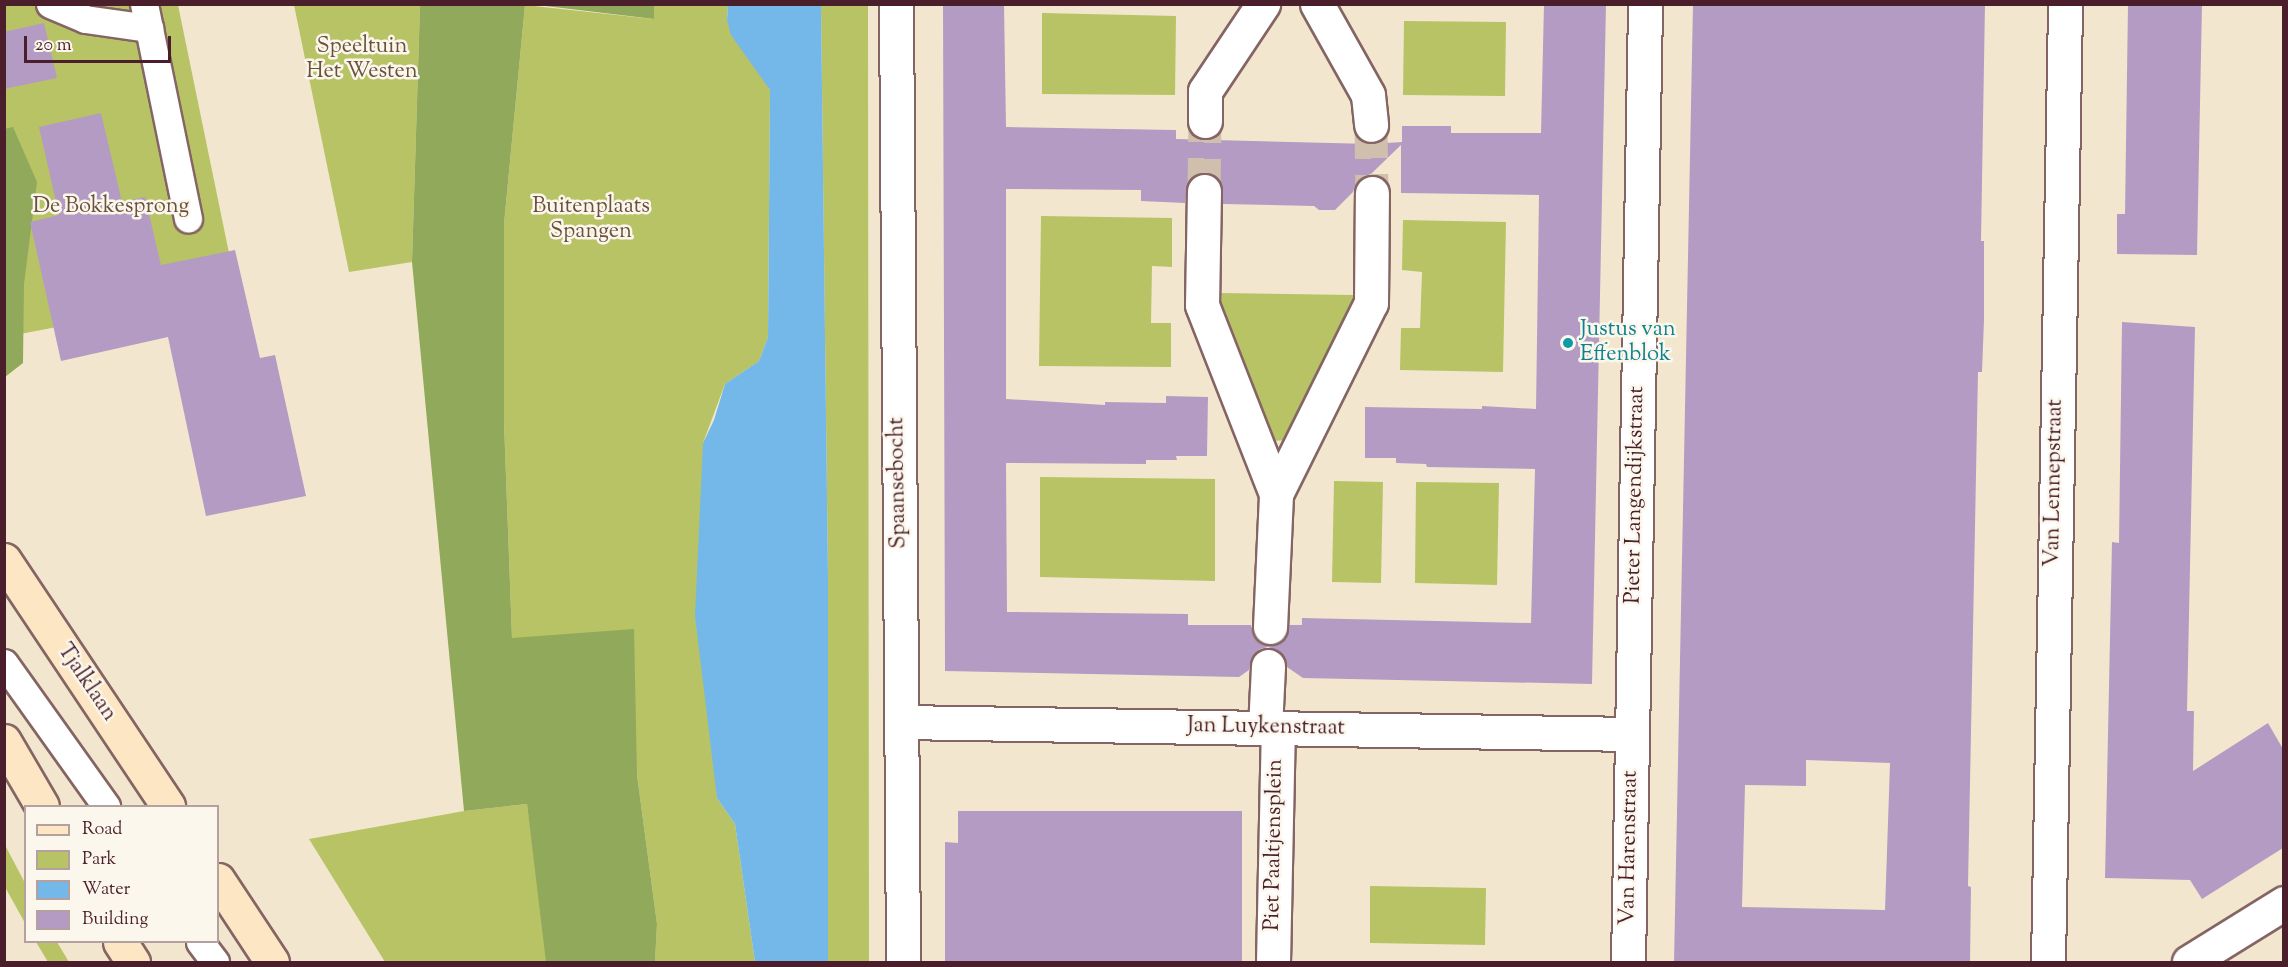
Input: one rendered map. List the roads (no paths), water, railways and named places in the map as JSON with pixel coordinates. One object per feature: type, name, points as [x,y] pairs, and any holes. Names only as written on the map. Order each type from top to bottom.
[{"type":"main road","name":"Tjalklaan","points":[[4,560],[167,805]]},
{"type":"main road","points":[[4,741],[41,805]]},
{"type":"main road","points":[[219,882],[272,963]]},
{"type":"main road","points":[[121,943],[133,963]]},
{"type":"street","name":"Spaansebocht","points":[[896,4],[903,963]]},
{"type":"street","points":[[1205,121],[1205,91],[1263,4]]},
{"type":"street","points":[[1317,4],[1368,95],[1371,125]]},
{"type":"street","name":"Pieter Langendijkstraat","points":[[1632,734],[1645,4]]},
{"type":"street","name":"Van Lennepstraat","points":[[2048,963],[2065,4]]},
{"type":"street","points":[[1204,191],[1202,305],[1276,495]]},
{"type":"street","points":[[1270,627],[1276,495],[1371,303],[1372,193]]},
{"type":"street","name":"Piet Paaltjensplein","points":[[1268,666],[1271,728],[1273,963]]},
{"type":"street","name":"Jan Luykenstraat","points":[[902,722],[1632,734]]},
{"type":"street","name":"Van Harenstraat","points":[[1628,963],[1632,734]]},
{"type":"street","points":[[2188,963],[2283,903]]},
{"type":"lane","points":[[50,4],[85,19],[146,16],[188,219]]},
{"type":"lane","points":[[4,663],[105,805]]},
{"type":"lane","points":[[201,943],[215,963]]},
{"type":"water","points":[[728,5],[821,5],[828,577],[828,962],[755,962],[735,824],[717,798],[695,616],[703,443],[714,420],[725,384],[759,361],[768,337],[770,90],[731,35],[727,20]]},
{"type":"tunnel","points":[[1204,191],[1205,121]]},
{"type":"tunnel","points":[[1371,125],[1372,193]]},
{"type":"place","name":"Justus van Effenblok","points":[[1568,343]]},
{"type":"park label","name":"Speeltuin Het Westen","points":[[362,60]]},
{"type":"park label","name":"De Bokkesprong","points":[[111,208]]},
{"type":"park label","name":"Buitenplaats Spangen","points":[[591,220]]}]
